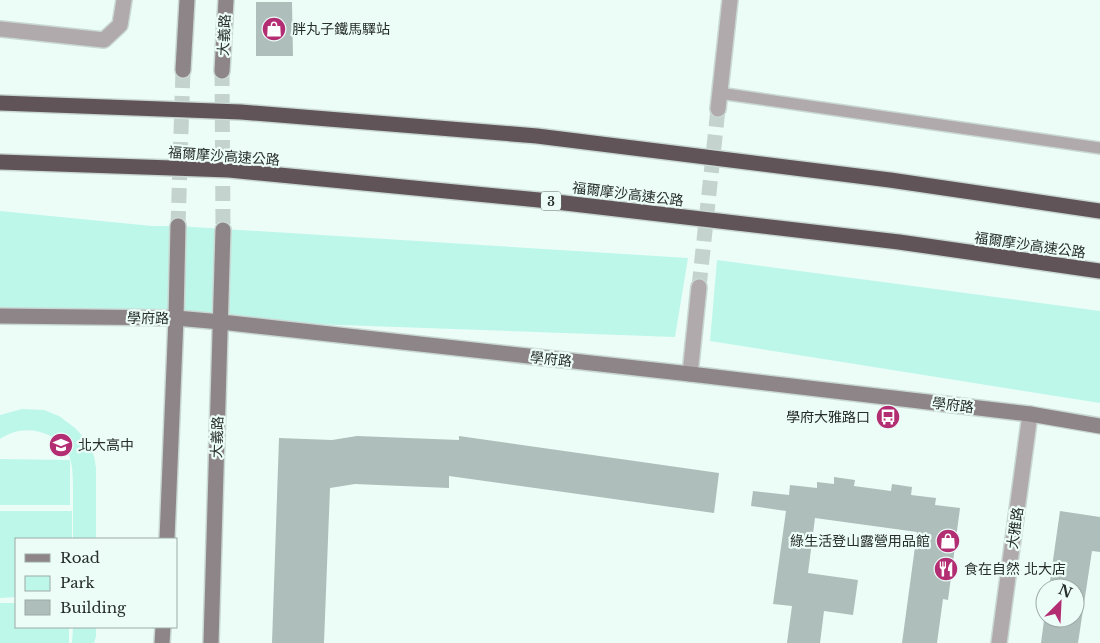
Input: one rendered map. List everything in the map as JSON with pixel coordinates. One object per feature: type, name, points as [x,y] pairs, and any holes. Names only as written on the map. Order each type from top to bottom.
[{"type":"highway","points":[[0,103],[241,112],[537,136],[890,180],[1100,211]]},
{"type":"highway","name":"福爾摩沙高速公路","points":[[0,162],[229,170],[539,200],[899,242],[1100,272]]},
{"type":"street","points":[[0,29],[104,40],[120,24],[124,0]]},
{"type":"street","points":[[183,70],[187,0]]},
{"type":"street","name":"大義路","points":[[222,71],[226,0]]},
{"type":"street","points":[[718,109],[730,0]]},
{"type":"street","points":[[167,538],[178,226]]},
{"type":"street","name":"大義路","points":[[211,643],[223,230]]},
{"type":"street","points":[[690,374],[699,287]]},
{"type":"street","name":"學府路","points":[[0,316],[176,318],[221,322],[1030,414],[1100,426]]},
{"type":"street","name":"大雅路","points":[[999,643],[1030,414]]},
{"type":"street","points":[[162,643],[163,628]]},
{"type":"lane","points":[[719,93],[1100,148]]},
{"type":"green space","points":[[0,211],[152,226],[178,226],[688,258],[675,337],[199,320],[0,316]]},
{"type":"green space","points":[[717,260],[1100,311],[1100,403],[710,341]]},
{"type":"green space","points":[[22,409],[44,410],[59,416],[75,428],[87,441],[94,456],[96,468],[96,538],[73,538],[73,476],[70,457],[66,449],[51,436],[30,430],[14,432],[0,439],[0,415]]},
{"type":"green space","points":[[0,459],[70,460],[70,505],[0,505]]},
{"type":"green space","points":[[0,511],[72,511],[72,538],[15,538],[15,597],[0,598]]},
{"type":"green space","points":[[0,603],[15,603],[15,628],[69,628],[69,643],[0,643]]},
{"type":"green space","points":[[73,628],[96,628],[94,643],[72,643]]},
{"type":"building","name":"胖丸子鐵馬驛站","points":[[256,2],[292,2],[293,56],[256,56]]},
{"type":"building","points":[[357,436],[459,440],[459,436],[719,473],[714,513],[449,476],[449,488],[355,484],[330,488],[324,643],[272,643],[279,438],[332,440]]},
{"type":"building","points":[[834,477],[855,480],[854,486],[891,491],[892,484],[912,487],[911,495],[936,498],[935,505],[960,508],[948,600],[943,599],[937,643],[902,643],[917,532],[815,518],[808,573],[858,580],[853,615],[824,611],[820,643],[787,643],[792,606],[773,604],[786,511],[751,506],[753,491],[789,495],[790,485],[817,488],[817,482],[834,484]]},
{"type":"building","points":[[1060,511],[1100,517],[1100,552],[1092,551],[1085,597],[1085,578],[1050,578]]},
{"type":"building","points":[[1043,628],[1080,628],[1078,643],[1041,643]]},
{"type":"tunnel","points":[[178,226],[183,70]]},
{"type":"tunnel","points":[[222,71],[223,230]]},
{"type":"tunnel","points":[[699,287],[718,109]]},
{"type":"place","name":"胖丸子鐵馬驛站","points":[[274,29]]},
{"type":"place","name":"學府大雅路口","points":[[888,417]]},
{"type":"place","name":"北大高中","points":[[61,445]]},
{"type":"place","name":"綠生活登山露營用品館","points":[[948,541]]},
{"type":"place","name":"食在自然 北大店","points":[[946,569]]}]
